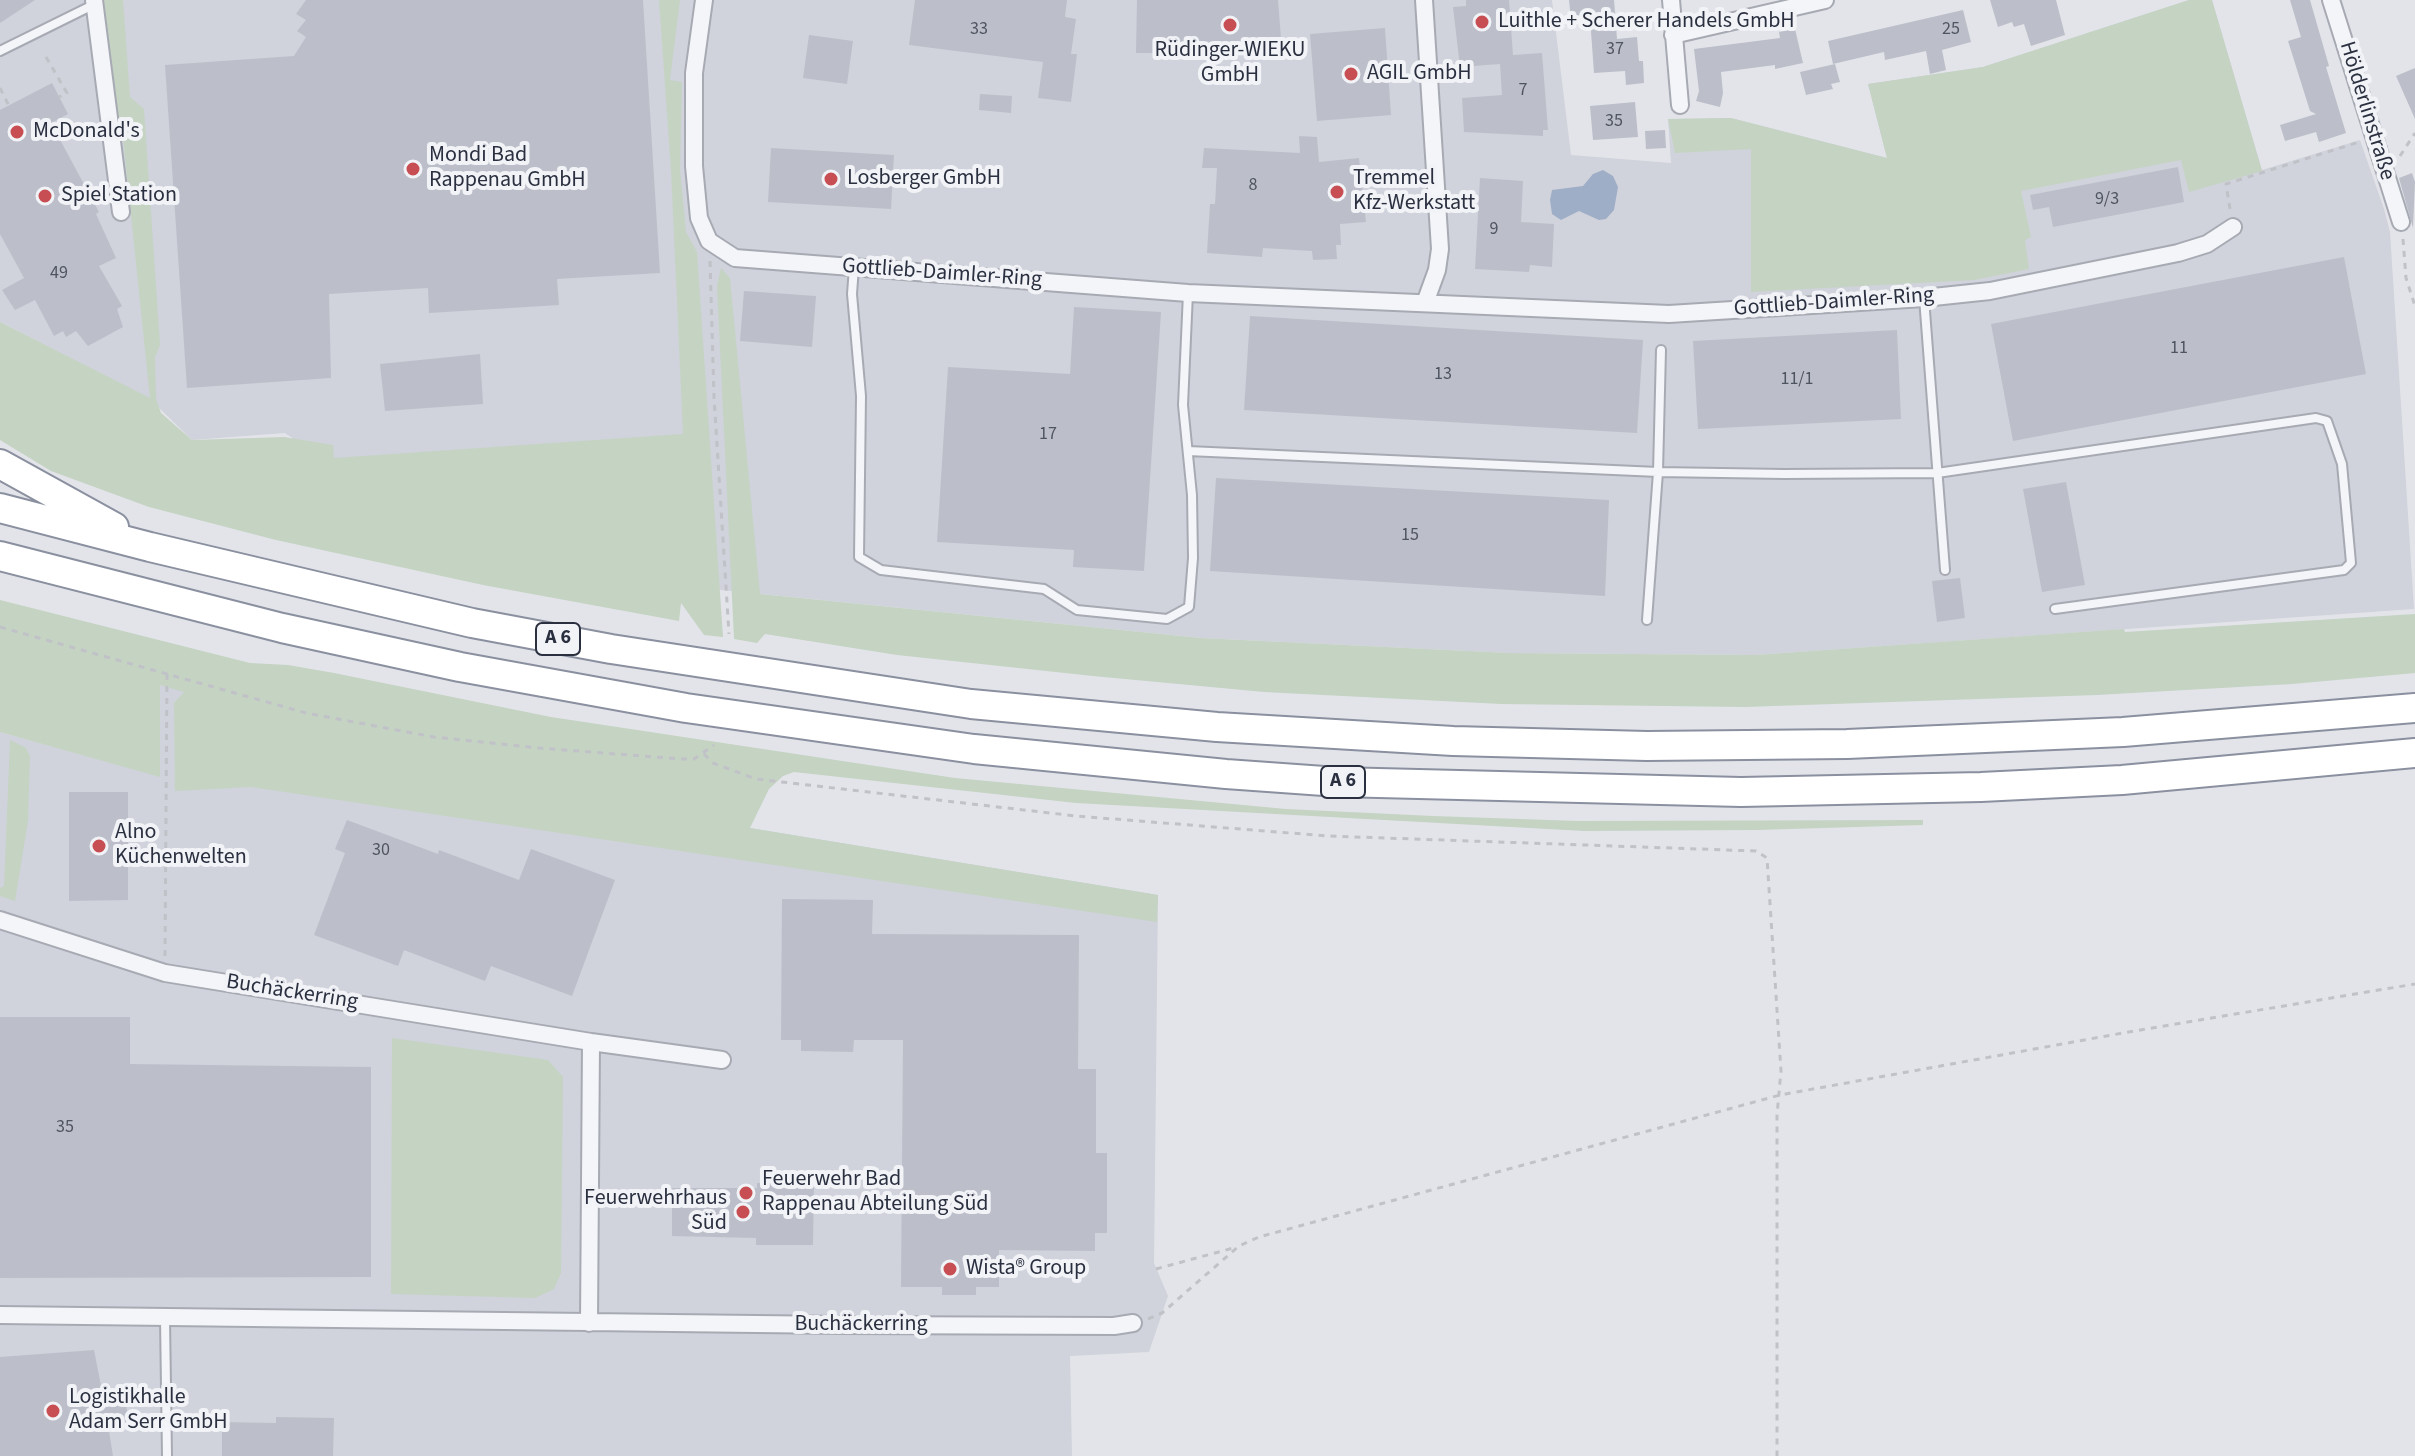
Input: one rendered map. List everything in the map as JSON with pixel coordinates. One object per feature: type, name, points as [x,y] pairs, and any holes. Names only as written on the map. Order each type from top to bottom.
[{"type":"highway","name":"A 6","points":[[0,464],[150,547]]},
{"type":"highway","name":"A 6","points":[[0,508],[472,623],[611,649],[971,704],[1323,735],[1647,746],[1847,744],[2123,732],[2415,708]]},
{"type":"highway","name":"A 6","points":[[0,556],[282,628],[460,667],[686,708],[974,749],[1226,774],[1338,782],[1741,792],[1981,787],[2122,780],[2415,753]]},
{"type":"street","points":[[704,0],[694,73],[694,166],[699,218],[709,241]]},
{"type":"street","points":[[1424,0],[1440,236],[1437,270],[1425,303]]},
{"type":"street","points":[[1671,0],[1680,105]]},
{"type":"street","points":[[1673,35],[1825,0]]},
{"type":"street","name":"Hölderlinstraße","points":[[2331,0],[2401,222]]},
{"type":"street","points":[[95,2],[121,212]]},
{"type":"street","name":"Gottlieb-Daimler-Ring","points":[[709,241],[735,258],[1188,293],[1669,314],[1990,291],[2178,253],[2207,244],[2233,227]]},
{"type":"street","name":"Buchäckerring","points":[[0,920],[165,973],[591,1042],[722,1060]]},
{"type":"street","points":[[589,1323],[591,1042]]},
{"type":"street","name":"Buchäckerring","points":[[0,1315],[589,1323],[1099,1326],[1133,1323]]},
{"type":"lane","points":[[0,51],[95,2]]},
{"type":"lane","points":[[854,267],[852,294],[861,396],[859,557],[881,570],[1044,589],[1077,610],[1167,619],[1189,607],[1193,558],[1183,405],[1188,293]]},
{"type":"lane","points":[[1924,298],[1945,570]]},
{"type":"lane","points":[[1647,620],[1658,472],[1661,350]]},
{"type":"lane","points":[[1188,451],[1658,472],[1937,473],[2316,418],[2327,421],[2342,464],[2351,563],[2344,570],[2055,609]]},
{"type":"lane","points":[[165,1317],[167,1456]]},
{"type":"path","points":[[46,57],[67,93],[59,97]]},
{"type":"path","points":[[0,88],[9,106]]},
{"type":"path","points":[[2385,175],[2415,133]]},
{"type":"path","points":[[2233,227],[2226,184],[2374,137]]},
{"type":"path","points":[[2401,222],[2406,278],[2415,306]]},
{"type":"path","points":[[709,241],[714,397],[729,634]]},
{"type":"path","points":[[0,627],[306,713],[434,737],[681,759],[694,759],[714,745]]},
{"type":"path","points":[[165,973],[167,672]]},
{"type":"path","points":[[704,754],[713,763],[735,773],[768,781],[1076,816],[1328,836],[1756,851],[1767,858],[1781,1071],[1777,1115],[1777,1456]]},
{"type":"path","points":[[1156,1269],[1239,1246],[1259,1237],[1780,1095],[2415,984]]},
{"type":"path","points":[[1133,1323],[1162,1313],[1239,1246]]},
{"type":"shaded area","points":[[0,0],[1552,0],[1571,155],[1671,163],[1668,119],[1731,118],[1887,158],[1868,84],[1983,67],[2189,0],[2212,0],[2262,170],[2360,140],[2384,209],[2390,232],[2414,609],[1755,655],[1509,653],[1201,638],[691,587],[430,534],[285,433],[192,440],[150,399],[0,322]]},
{"type":"shaded area","points":[[160,685],[750,828],[1158,895],[1154,1263],[1168,1296],[1149,1352],[1070,1356],[1072,1456],[0,1456],[0,732],[160,776]]},
{"type":"green space","points":[[104,0],[123,0],[130,97],[144,109],[160,345],[155,357],[156,399],[161,413],[192,440],[284,437],[333,445],[334,458],[683,434],[671,170],[659,0],[680,0],[670,80],[682,82],[680,169],[686,232],[697,252],[723,637],[704,635],[681,603],[679,621],[483,585],[276,540],[149,507],[51,471],[0,440],[0,322],[150,398],[121,119],[111,107]]},
{"type":"green space","points":[[2189,0],[2212,0],[2262,171],[2189,192],[2181,160],[2021,191],[2031,237],[2025,240],[2029,269],[1974,280],[1751,292],[1751,149],[1675,153],[1668,119],[1731,118],[1887,158],[1868,84],[1983,67]]},
{"type":"green space","points":[[721,268],[730,278],[760,594],[1201,638],[1509,653],[1755,655],[2124,629],[2125,632],[2415,614],[2415,673],[2292,684],[2097,695],[1745,707],[1501,704],[1264,692],[897,655],[765,634],[757,643],[734,639],[717,286]]},
{"type":"green space","points":[[0,600],[250,663],[288,665],[334,673],[551,717],[955,778],[1286,809],[1578,821],[1923,820],[1923,825],[1584,831],[1076,803],[794,772],[783,776],[769,789],[750,828],[1158,895],[1157,922],[251,787],[175,791],[174,703],[184,692],[160,685],[160,777],[0,732]]},
{"type":"green space","points":[[10,740],[26,748],[30,756],[28,821],[15,901],[0,896],[0,888],[4,886]]},
{"type":"green space","points":[[392,1038],[548,1060],[563,1077],[561,1273],[554,1289],[535,1298],[391,1294]]},
{"type":"water","points":[[1603,170],[1613,176],[1618,187],[1614,210],[1606,219],[1599,220],[1579,211],[1561,220],[1552,214],[1552,190],[1583,186],[1593,174]]},
{"type":"building","points":[[0,0],[35,0],[0,23]]},
{"type":"building","name":"Mondi Bad Rappenau GmbH","points":[[306,0],[643,0],[660,273],[557,279],[559,305],[429,313],[428,288],[329,294],[331,378],[187,388],[165,65],[294,56],[306,37],[297,31],[306,20],[296,14]]},
{"type":"building","points":[[915,0],[1067,0],[1065,17],[1076,19],[1071,54],[1077,54],[1071,102],[1038,98],[1043,62],[909,45]]},
{"type":"building","name":"Rüdinger-WIEKU GmbH","points":[[1137,0],[1278,0],[1282,51],[1182,58],[1182,53],[1136,53]]},
{"type":"building","points":[[1466,0],[1509,0],[1513,55],[1542,53],[1548,130],[1543,130],[1543,136],[1464,132],[1462,98],[1502,95],[1500,64],[1460,67],[1453,7],[1466,6]]},
{"type":"building","points":[[1569,0],[1614,0],[1617,39],[1637,37],[1644,83],[1626,85],[1625,71],[1594,73],[1590,18],[1571,19]]},
{"type":"building","points":[[1990,0],[2056,0],[2065,35],[2031,46],[2024,24],[2014,27],[2012,22],[1998,27]]},
{"type":"building","points":[[2290,0],[2310,0],[2346,133],[2319,142],[2316,132],[2285,141],[2280,125],[2316,114],[2310,111],[2288,41],[2301,37]]},
{"type":"building","points":[[1963,10],[1971,42],[1942,50],[1946,70],[1930,74],[1926,51],[1885,60],[1884,52],[1833,64],[1828,41]]},
{"type":"building","name":"AGIL GmbH","points":[[1385,28],[1391,115],[1317,121],[1310,34]]},
{"type":"building","points":[[1795,29],[1803,63],[1775,69],[1775,65],[1721,72],[1723,93],[1720,107],[1696,101],[1699,91],[1694,49],[1780,38],[1779,32]]},
{"type":"building","points":[[809,35],[853,41],[847,84],[803,78]]},
{"type":"building","points":[[1835,64],[1840,82],[1831,84],[1833,89],[1806,95],[1800,72]]},
{"type":"building","points":[[2415,68],[2415,119],[2396,76]]},
{"type":"building","points":[[52,83],[68,114],[51,123],[99,212],[96,214],[116,258],[99,266],[122,306],[117,309],[123,327],[88,346],[76,331],[66,337],[63,331],[54,336],[35,300],[15,310],[2,290],[24,278],[0,234],[0,110]]},
{"type":"building","points":[[980,94],[1012,96],[1011,113],[979,110]]},
{"type":"building","points":[[1635,102],[1638,137],[1593,140],[1590,106]]},
{"type":"building","points":[[1665,130],[1666,148],[1646,149],[1645,131]]},
{"type":"building","points":[[1299,136],[1317,137],[1319,162],[1359,158],[1366,222],[1340,224],[1341,245],[1336,245],[1337,259],[1313,260],[1312,251],[1263,248],[1262,257],[1207,253],[1210,204],[1215,204],[1217,168],[1202,168],[1204,148],[1300,153]]},
{"type":"building","name":"Losberger GmbH","points":[[771,148],[894,155],[891,209],[768,202]]},
{"type":"building","points":[[2178,167],[2184,202],[2053,227],[2049,207],[2033,210],[2030,195]]},
{"type":"building","points":[[2412,173],[2415,182],[2413,228],[2399,178]]},
{"type":"building","points":[[1480,178],[1523,181],[1521,222],[1554,224],[1552,267],[1530,265],[1529,272],[1475,269]]},
{"type":"building","points":[[2344,257],[2366,374],[2013,441],[1991,324]]},
{"type":"building","points":[[744,291],[816,296],[812,347],[740,341]]},
{"type":"building","points":[[1074,307],[1161,312],[1144,571],[1073,567],[1074,550],[937,542],[948,367],[1070,374]]},
{"type":"building","points":[[1250,316],[1643,340],[1637,433],[1244,410]]},
{"type":"building","points":[[1897,330],[1901,419],[1698,429],[1693,341]]},
{"type":"building","points":[[480,354],[483,404],[385,411],[380,364]]},
{"type":"building","points":[[1216,478],[1609,500],[1605,596],[1210,571]]},
{"type":"building","points":[[2066,482],[2085,585],[2042,592],[2023,489]]},
{"type":"building","points":[[1960,578],[1965,618],[1937,622],[1932,581]]},
{"type":"building","name":"Alno Küchenwelten","points":[[69,792],[128,792],[128,900],[69,901]]},
{"type":"building","points":[[347,820],[519,880],[531,849],[615,880],[572,996],[491,966],[485,981],[404,950],[398,966],[314,935],[345,853],[335,849]]},
{"type":"building","points":[[782,899],[873,900],[872,934],[1079,935],[1078,1069],[1096,1069],[1096,1153],[1107,1153],[1107,1233],[1095,1233],[1095,1251],[999,1250],[999,1287],[976,1287],[976,1295],[942,1295],[942,1287],[901,1287],[903,1040],[854,1040],[853,1052],[801,1051],[801,1040],[781,1040]]},
{"type":"building","points":[[0,1017],[130,1017],[130,1064],[371,1067],[371,1277],[0,1278]]},
{"type":"building","name":"Feuerwehrhaus Süd","points":[[757,1183],[814,1183],[813,1245],[756,1245],[756,1238],[672,1236],[672,1188],[757,1188]]},
{"type":"building","name":"Logistikhalle Adam Serr GmbH","points":[[94,1350],[102,1391],[123,1388],[130,1427],[109,1431],[113,1456],[0,1456],[0,1357]]},
{"type":"building","points":[[276,1417],[334,1418],[333,1456],[222,1456],[222,1422],[276,1423]]},
{"type":"place","name":"Luithle + Scherer Handels GmbH","points":[[1482,22]]},
{"type":"place","name":"Rüdinger-WIEKU GmbH","points":[[1230,25]]},
{"type":"place","name":"AGIL GmbH","points":[[1351,74]]},
{"type":"place","name":"McDonald's","points":[[17,132]]},
{"type":"place","name":"Mondi Bad Rappenau GmbH","points":[[413,169]]},
{"type":"place","name":"Losberger GmbH","points":[[831,179]]},
{"type":"place","name":"Tremmel Kfz-Werkstatt","points":[[1337,192]]},
{"type":"place","name":"Spiel Station","points":[[45,196]]},
{"type":"place","name":"Alno Küchenwelten","points":[[99,846]]},
{"type":"place","name":"Feuerwehr Bad Rappenau Abteilung Süd","points":[[746,1193]]},
{"type":"place","name":"Feuerwehrhaus Süd","points":[[743,1212]]},
{"type":"place","name":"Wista® Group","points":[[950,1269]]},
{"type":"place","name":"Logistikhalle Adam Serr GmbH","points":[[53,1411]]}]
